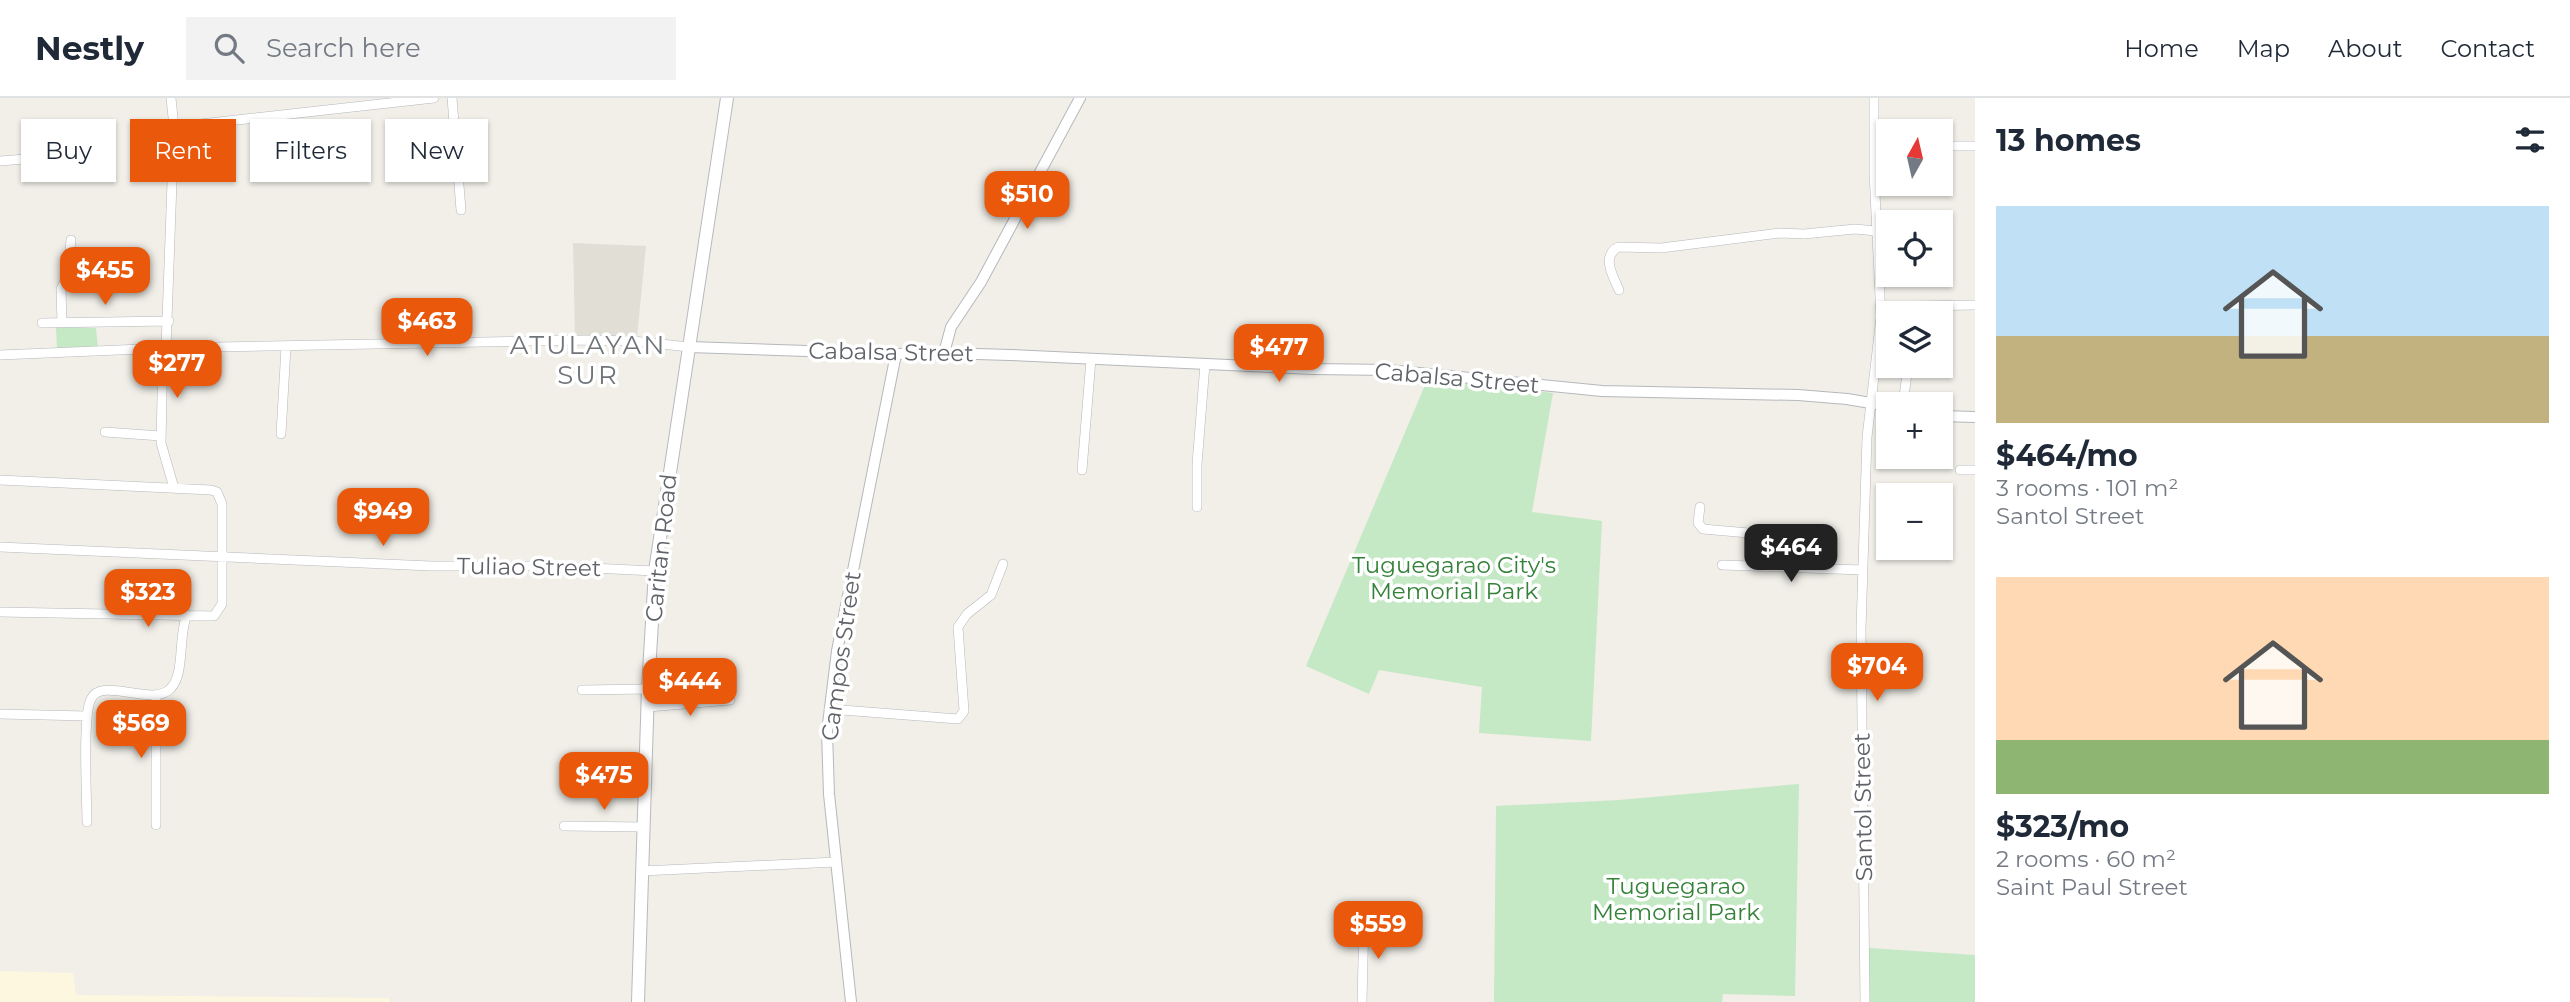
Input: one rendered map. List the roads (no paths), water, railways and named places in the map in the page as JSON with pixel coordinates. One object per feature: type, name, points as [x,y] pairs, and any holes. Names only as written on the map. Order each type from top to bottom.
[{"type":"main road","name":"Caritan Road","points":[[638,1002],[648,689],[655,570],[727,98]]},
{"type":"street","points":[[172,98],[173,119]]},
{"type":"street","points":[[236,120],[434,98]]},
{"type":"street","points":[[452,98],[461,210]]},
{"type":"street","points":[[944,353],[951,327],[981,282],[1080,98]]},
{"type":"street","name":"Santol Street","points":[[1874,98],[1876,231]]},
{"type":"street","points":[[1953,146],[1975,146]]},
{"type":"street","points":[[0,161],[21,159]]},
{"type":"street","points":[[173,182],[169,321],[161,436],[174,488]]},
{"type":"street","points":[[1619,290],[1609,260],[1613,250],[1618,247],[1661,248],[1780,233],[1804,234],[1855,229],[1876,231]]},
{"type":"street","points":[[62,323],[61,289],[67,277],[71,240]]},
{"type":"street","name":"Santol Street","points":[[1865,1002],[1860,629],[1867,436],[1881,330],[1879,287]]},
{"type":"street","points":[[1953,307],[1975,305]]},
{"type":"street","points":[[42,323],[169,321]]},
{"type":"street","points":[[0,355],[584,340],[633,341],[689,347]]},
{"type":"street","points":[[281,434],[286,347]]},
{"type":"street","name":"Cabalsa Street","points":[[689,347],[896,354],[944,353],[1390,370],[1602,391],[1798,395],[1876,403]]},
{"type":"street","name":"Campos Street","points":[[851,1002],[827,756],[829,709],[837,651],[896,354]]},
{"type":"street","points":[[1082,470],[1091,359]]},
{"type":"street","points":[[1197,507],[1197,464],[1205,364]]},
{"type":"street","points":[[1953,416],[1975,417]]},
{"type":"street","points":[[105,432],[161,436]]},
{"type":"street","points":[[1960,470],[1975,470]]},
{"type":"street","points":[[0,480],[211,490],[217,492],[222,504],[221,609],[214,615],[0,612]]},
{"type":"street","points":[[1700,507],[1698,523],[1703,529],[1759,534],[1765,537],[1764,567]]},
{"type":"street","name":"Tuliao Street","points":[[0,547],[431,566],[549,566],[655,570]]},
{"type":"street","points":[[829,709],[958,719],[964,712],[958,627],[967,614],[991,594],[1003,564]]},
{"type":"street","points":[[1722,565],[1862,570]]},
{"type":"street","points":[[87,822],[87,716],[91,698],[99,692],[156,695],[168,691],[176,681],[183,626],[187,615]]},
{"type":"street","points":[[582,690],[648,689]]},
{"type":"street","points":[[156,695],[156,825]]},
{"type":"street","points":[[648,707],[730,700]]},
{"type":"street","points":[[0,714],[87,716]]},
{"type":"street","points":[[594,765],[646,767]]},
{"type":"street","points":[[564,826],[644,827]]},
{"type":"street","points":[[642,872],[836,862]]},
{"type":"street","points":[[1362,1002],[1364,919]]},
{"type":"district","name":"ATULAYAN SUR","points":[[588,360]]},
{"type":"park label","name":"Tuguegarao City's Memorial Park","points":[[1454,578]]},
{"type":"park label","name":"Tuguegarao Memorial Park","points":[[1676,899]]}]
